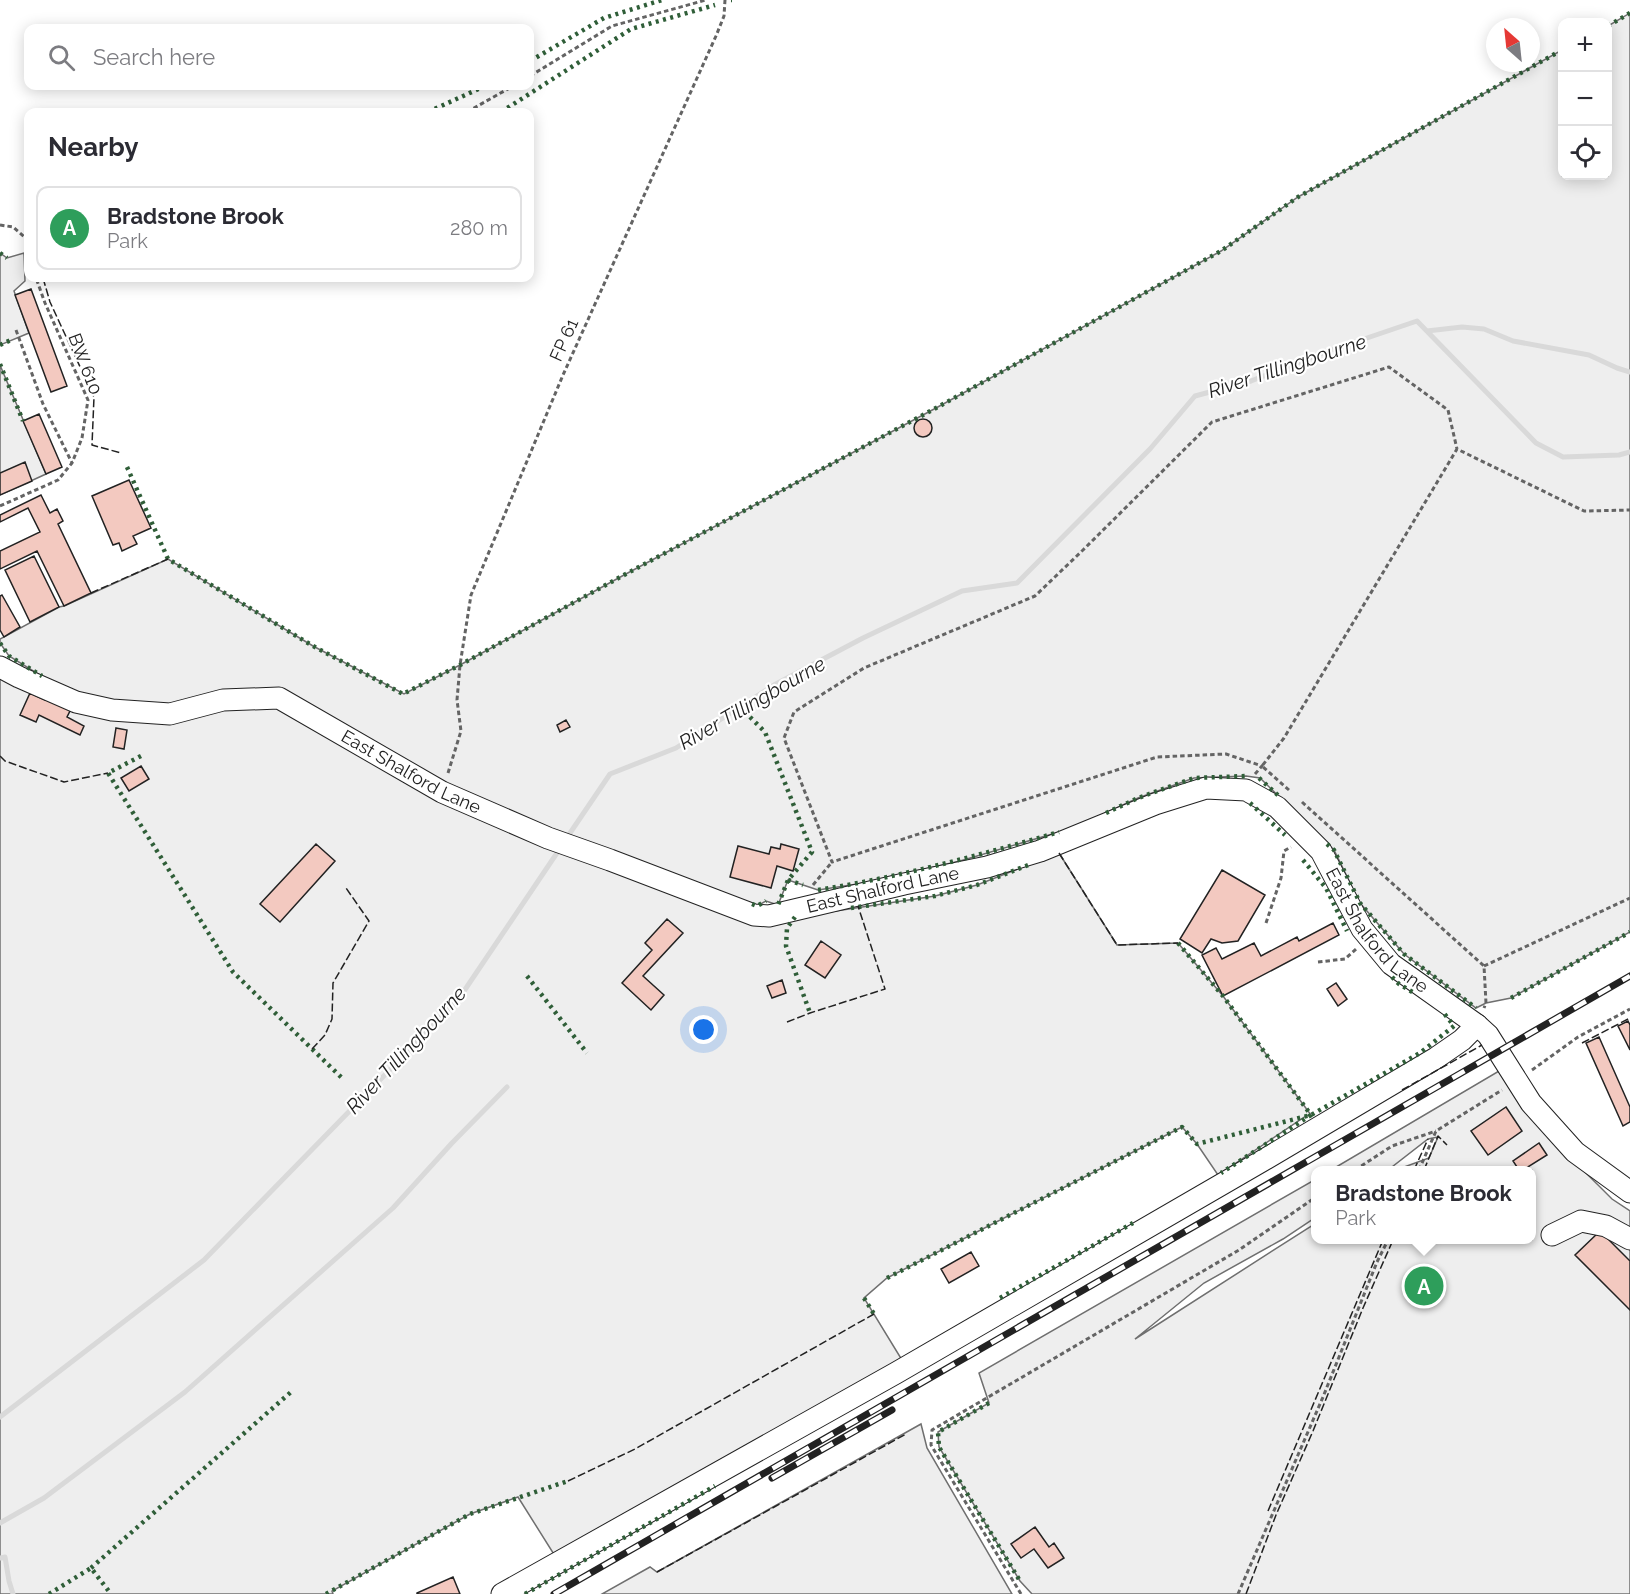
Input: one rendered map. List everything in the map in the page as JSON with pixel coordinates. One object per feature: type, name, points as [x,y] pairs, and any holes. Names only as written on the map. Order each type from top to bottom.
[{"type":"street","name":"East Shalford Lane","points":[[0,667],[76,702],[112,710],[170,714],[223,700],[279,698],[442,792],[548,838],[754,915],[769,916],[987,867],[1040,851],[1155,804],[1206,788],[1246,790],[1277,807],[1321,851],[1357,921],[1391,964],[1488,1035],[1531,1103],[1575,1152],[1630,1192]]},
{"type":"street","points":[[502,1594],[896,1373],[1262,1161],[1436,1058],[1462,1040],[1477,1025]]},
{"type":"street","points":[[1552,1235],[1581,1221],[1606,1226],[1630,1239]]},
{"type":"path","points":[[534,74],[612,26],[706,0]]},
{"type":"path","name":"FP 61","points":[[442,792],[461,731],[457,700],[471,595],[563,375],[716,36],[724,16],[725,0]]},
{"type":"path","points":[[474,108],[506,90]]},
{"type":"path","points":[[0,225],[13,227],[24,237]]},
{"type":"path","name":"BW 610","points":[[37,282],[87,399],[82,438],[72,462]]},
{"type":"path","points":[[0,506],[58,480],[72,462],[44,404],[16,330]]},
{"type":"path","points":[[1252,777],[1262,766],[1284,738],[1457,449],[1448,410],[1389,367],[1212,422],[1035,596],[864,668],[794,712],[784,738],[832,862],[1158,757],[1226,754],[1262,766],[1288,790]]},
{"type":"path","points":[[1457,449],[1584,511],[1630,510]]},
{"type":"path","points":[[1297,798],[1484,966],[1486,1003]]},
{"type":"path","points":[[1266,923],[1281,878],[1284,851],[1309,839]]},
{"type":"path","points":[[1484,966],[1630,898]]},
{"type":"path","points":[[1318,962],[1345,958],[1368,937]]},
{"type":"path","points":[[1361,1166],[1392,1146],[1436,1131],[1513,1073],[1630,1009]]},
{"type":"path","points":[[1421,1166],[1436,1131]]},
{"type":"path","points":[[1021,1594],[931,1445],[932,1430],[1239,1250],[1311,1200]]},
{"type":"path","points":[[1238,1594],[1386,1244]]},
{"type":"shaded area","points":[[1630,13],[1630,932],[1511,998],[1486,1003],[1476,1008],[1404,954],[1360,903],[1334,850],[1260,778],[1246,776],[1194,778],[1138,798],[1073,828],[960,861],[864,883],[818,890],[788,880],[778,905],[766,901],[757,906],[601,864],[796,917],[935,896],[977,885],[1059,853],[1117,945],[1178,943],[1223,996],[1311,1115],[1306,1116],[1218,1175],[1182,1127],[887,1278],[864,1298],[902,1360],[555,1556],[518,1497],[470,1514],[332,1591],[333,1594],[0,1594],[0,674],[112,703],[59,687],[9,656],[0,643],[0,639],[59,607],[168,559],[313,646],[404,694],[936,408],[1221,251],[1298,197],[1522,72],[1540,72],[1540,62],[1558,52],[1558,180],[1612,180],[1612,24]]},
{"type":"shaded area","points":[[0,253],[7,258],[24,253],[24,282],[14,291],[29,333],[0,345]]},
{"type":"shaded area","points":[[0,365],[46,474],[0,495]]},
{"type":"shaded area","points":[[1499,1071],[1540,1127],[1612,1199],[1630,1211],[1630,1594],[1032,1594],[1020,1581],[939,1447],[938,1432],[989,1403],[979,1373],[1311,1182],[1311,1220],[1283,1239],[1204,1283],[1135,1339],[1311,1226],[1311,1244],[1536,1244],[1536,1166],[1407,1166],[1429,1158],[1438,1137],[1428,1139],[1393,1166],[1338,1166]]},
{"type":"shaded area","points":[[921,1424],[927,1448],[1012,1594],[602,1594],[650,1567],[657,1572]]},
{"type":"building","points":[[31,289],[67,386],[51,392],[15,295]]},
{"type":"building","points":[[39,414],[62,467],[46,474],[23,421]]},
{"type":"building","points":[[923,419],[929,422],[932,428],[929,434],[923,437],[917,434],[914,428],[917,422]]},
{"type":"building","points":[[25,462],[32,481],[0,495],[0,473]]},
{"type":"building","points":[[129,480],[151,528],[133,536],[137,544],[122,551],[119,543],[113,545],[92,496]]},
{"type":"building","points":[[41,495],[50,513],[57,509],[63,521],[58,524],[91,593],[64,606],[37,551],[0,569],[0,551],[40,532],[28,508],[0,522],[0,515]]},
{"type":"building","points":[[34,556],[59,607],[30,622],[5,570]]},
{"type":"building","points":[[2,595],[20,627],[4,637],[0,630],[0,596]]},
{"type":"building","points":[[30,693],[45,700],[47,695],[72,707],[67,717],[84,726],[80,735],[39,715],[36,722],[20,715]]},
{"type":"building","points":[[566,720],[570,727],[560,732],[557,725]]},
{"type":"building","points":[[116,728],[127,730],[124,749],[113,747]]},
{"type":"building","points":[[141,766],[149,779],[129,791],[121,778]]},
{"type":"building","points":[[316,844],[335,861],[280,922],[260,904]]},
{"type":"building","points":[[781,844],[799,849],[793,871],[777,866],[771,888],[730,877],[738,846],[769,854],[771,847],[780,849]]},
{"type":"building","points":[[1222,870],[1265,895],[1238,941],[1222,943],[1211,939],[1202,953],[1180,939]]},
{"type":"building","points":[[667,919],[683,933],[643,976],[664,995],[651,1010],[622,983],[652,950],[645,943]]},
{"type":"building","points":[[1333,923],[1339,935],[1223,996],[1202,955],[1216,948],[1222,959],[1254,943],[1261,956],[1297,937],[1299,941]]},
{"type":"building","points":[[821,941],[841,955],[825,978],[805,965]]},
{"type":"building","points":[[782,980],[786,993],[772,998],[767,986]]},
{"type":"building","points":[[1336,983],[1347,999],[1338,1006],[1327,989]]},
{"type":"building","points":[[1628,1021],[1630,1025],[1630,1050],[1618,1026]]},
{"type":"building","points":[[1599,1037],[1630,1107],[1630,1122],[1623,1126],[1586,1043]]},
{"type":"building","points":[[1506,1107],[1522,1131],[1488,1155],[1471,1131]]},
{"type":"building","points":[[1539,1143],[1547,1155],[1529,1166],[1516,1166],[1513,1161]]},
{"type":"building","points":[[1600,1231],[1630,1261],[1630,1310],[1575,1255]]},
{"type":"building","points":[[971,1252],[979,1266],[949,1283],[941,1269]]},
{"type":"building","points":[[1035,1527],[1049,1547],[1054,1543],[1064,1558],[1048,1568],[1034,1549],[1021,1558],[1011,1544]]},
{"type":"building","points":[[453,1577],[460,1594],[417,1594],[417,1593]]},
{"type":"waterway","name":"River Tillingbourne","points":[[566,839],[610,774],[676,748],[774,685],[863,638],[962,591],[1017,583],[1150,449],[1195,396],[1251,381],[1317,355],[1417,321],[1536,443],[1563,457],[1619,455],[1630,452]]},
{"type":"waterway","points":[[1427,331],[1462,327],[1484,329],[1513,341],[1589,355],[1630,372]]},
{"type":"waterway","name":"River Tillingbourne","points":[[0,1417],[204,1260],[458,1000],[561,847]]},
{"type":"waterway","points":[[0,1523],[44,1498],[185,1392],[393,1208],[507,1087]]},
{"type":"waterway","points":[[0,1558],[5,1557],[13,1594]]},
{"type":"railway","points":[[554,1594],[1630,976]]},
{"type":"railway","points":[[772,1478],[892,1410]]},
{"type":"hedge","points":[[534,59],[604,18],[662,0]]},
{"type":"hedge","points":[[507,108],[631,29],[715,5]]},
{"type":"hedge","points":[[1612,24],[1630,13]]},
{"type":"hedge","points":[[127,467],[168,559],[313,646],[403,694],[936,408],[1221,251],[1298,197],[1558,52]]},
{"type":"hedge","points":[[437,108],[476,90]]},
{"type":"hedge","points":[[0,253],[7,258]]},
{"type":"hedge","points":[[0,345],[11,340]]},
{"type":"hedge","points":[[0,364],[23,421]]},
{"type":"hedge","points":[[0,643],[9,656],[42,676]]},
{"type":"hedge","points":[[750,717],[765,732],[812,852],[788,880],[778,905]]},
{"type":"hedge","points":[[141,756],[108,773],[233,972],[344,1080]]},
{"type":"hedge","points":[[1106,813],[1138,798],[1194,778],[1246,776]]},
{"type":"hedge","points":[[1259,778],[1281,798]]},
{"type":"hedge","points":[[1250,803],[1285,835]]},
{"type":"hedge","points":[[818,890],[940,865],[1059,832]]},
{"type":"hedge","points":[[1327,844],[1334,850],[1360,903],[1404,954],[1476,1008]]},
{"type":"hedge","points":[[1303,860],[1326,888],[1347,931]]},
{"type":"hedge","points":[[851,908],[935,896],[977,885],[1031,864]]},
{"type":"hedge","points":[[788,880],[803,885]]},
{"type":"hedge","points":[[752,904],[757,906],[766,901]]},
{"type":"hedge","points":[[795,917],[787,928],[786,946],[810,1013]]},
{"type":"hedge","points":[[1511,998],[1630,932]]},
{"type":"hedge","points":[[1178,943],[1223,996],[1311,1115],[1221,1173]]},
{"type":"hedge","points":[[527,976],[587,1053]]},
{"type":"hedge","points":[[1392,977],[1414,993]]},
{"type":"hedge","points":[[887,1278],[1182,1127],[1197,1144],[1311,1115],[1420,1053],[1454,1026],[1443,1012]]},
{"type":"hedge","points":[[1000,1298],[1133,1223]]},
{"type":"hedge","points":[[864,1298],[874,1314]]},
{"type":"hedge","points":[[91,1568],[291,1392]]},
{"type":"hedge","points":[[989,1403],[938,1432],[939,1447],[1020,1581]]},
{"type":"hedge","points":[[326,1594],[470,1514],[568,1481]]},
{"type":"hedge","points":[[525,1594],[715,1486]]},
{"type":"hedge","points":[[49,1594],[91,1568],[111,1594]]},
{"type":"fence","points":[[44,282],[50,302],[94,397],[92,445],[121,453]]},
{"type":"fence","points":[[91,593],[168,559]]},
{"type":"fence","points":[[0,756],[5,761],[64,782],[108,773]]},
{"type":"fence","points":[[1059,853],[1117,945],[1178,943]]},
{"type":"fence","points":[[312,1049],[325,1035],[332,1019],[333,983],[369,921],[346,888]]},
{"type":"fence","points":[[787,1022],[885,989],[858,906]]},
{"type":"fence","points":[[1582,1043],[1630,1018]]},
{"type":"fence","points":[[1402,1090],[1482,1045]]},
{"type":"fence","points":[[1426,1166],[1438,1136],[1447,1145]]},
{"type":"fence","points":[[1416,1166],[1428,1139]]},
{"type":"fence","points":[[1268,1511],[1381,1244]]},
{"type":"fence","points":[[1246,1594],[1276,1515],[1391,1244]]},
{"type":"fence","points":[[568,1481],[635,1449],[874,1314]]},
{"type":"fence","points":[[657,1572],[906,1434]]},
{"type":"place","name":"Bradstone Brook","points":[[1424,1286]]}]
